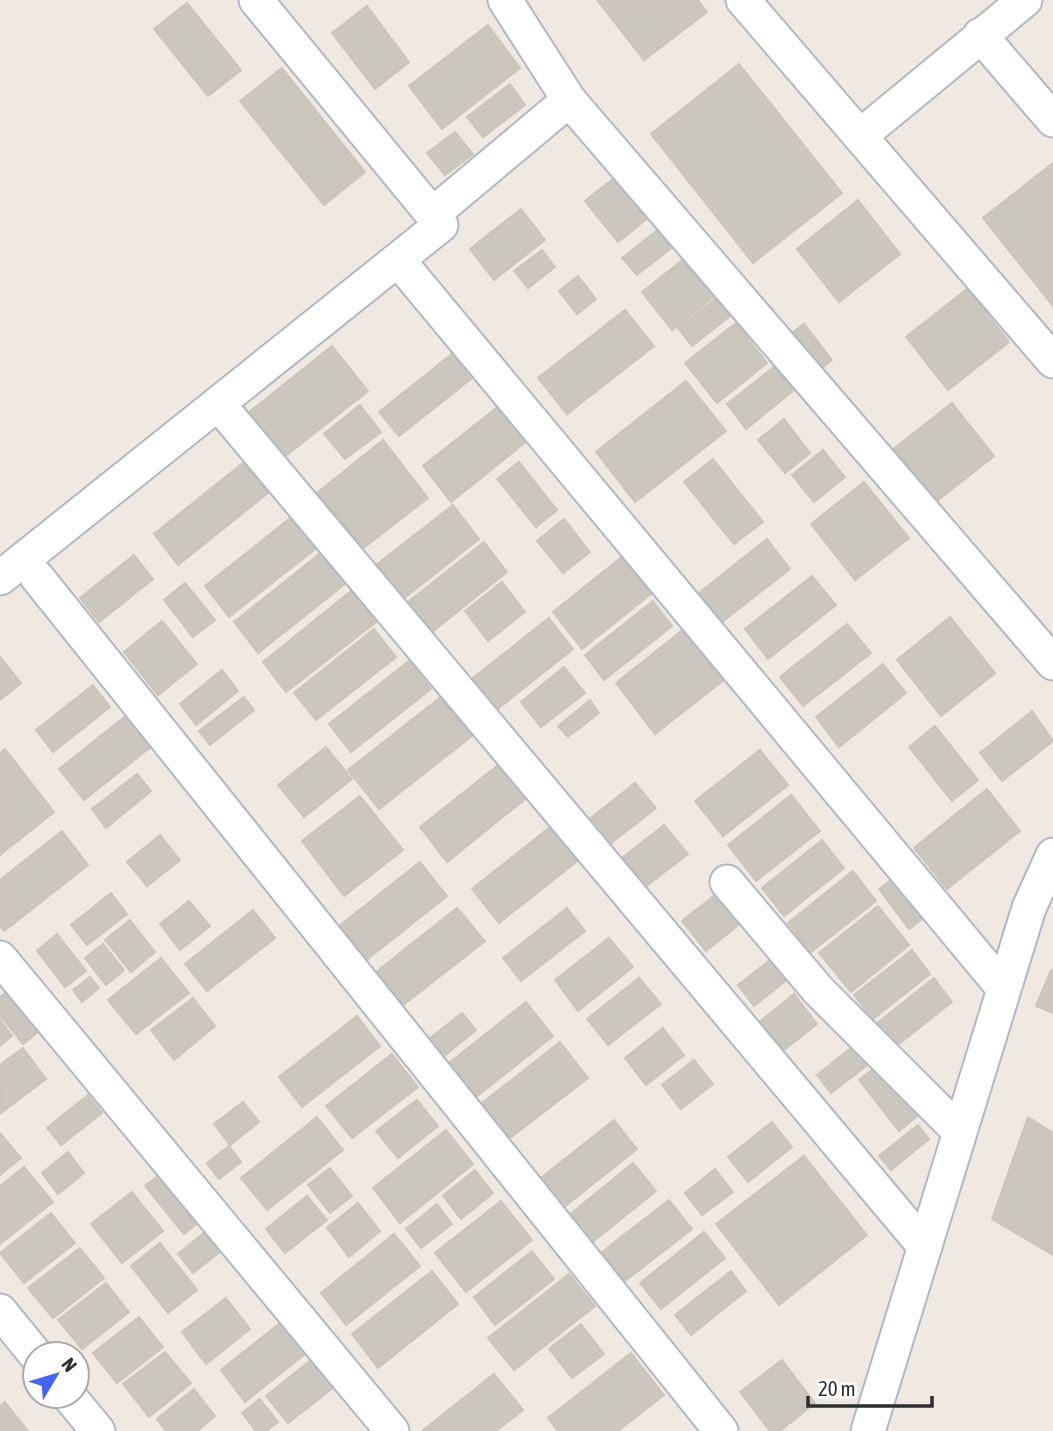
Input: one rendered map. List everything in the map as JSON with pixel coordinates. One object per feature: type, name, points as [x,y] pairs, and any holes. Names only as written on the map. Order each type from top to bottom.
[{"type":"street","points":[[0,578],[441,225],[256,0]]},
{"type":"street","points":[[505,0],[569,100],[1053,663]]},
{"type":"street","points":[[743,0],[1053,361]]},
{"type":"street","points":[[860,136],[1025,0]]},
{"type":"street","points":[[980,35],[1053,120]]},
{"type":"street","points":[[433,214],[569,100]]},
{"type":"street","points":[[398,260],[1004,989]]},
{"type":"street","points":[[230,418],[925,1247]]},
{"type":"street","points":[[37,577],[721,1431]]},
{"type":"street","points":[[868,1431],[1029,908],[1053,855]]},
{"type":"street","points":[[727,882],[818,990],[960,1132]]},
{"type":"street","points":[[0,958],[392,1431]]},
{"type":"street","points":[[0,1311],[24,1340]]},
{"type":"street","points":[[81,1410],[98,1431]]},
{"type":"building","points":[[698,0],[707,12],[644,60],[598,1]]},
{"type":"building","points":[[187,3],[241,70],[208,96],[154,29]]},
{"type":"building","points":[[367,6],[409,62],[375,89],[332,33]]},
{"type":"building","points":[[488,25],[520,68],[442,129],[409,86]]},
{"type":"building","points":[[739,64],[842,193],[753,263],[651,134]]},
{"type":"building","points":[[282,68],[365,172],[324,205],[240,101]]},
{"type":"building","points":[[510,84],[525,105],[483,137],[467,117]]},
{"type":"building","points":[[455,132],[473,154],[445,175],[427,153]]},
{"type":"building","points":[[1053,163],[1053,306],[983,218]]},
{"type":"building","points":[[632,164],[664,205],[618,242],[585,201]]},
{"type":"building","points":[[858,200],[900,254],[839,302],[797,249]]},
{"type":"building","points":[[521,209],[545,240],[494,280],[470,249]]},
{"type":"building","points":[[660,228],[674,246],[637,275],[622,258]]},
{"type":"building","points":[[542,250],[555,267],[528,288],[514,271]]},
{"type":"building","points":[[688,256],[718,293],[672,330],[642,292]]},
{"type":"building","points":[[578,276],[596,299],[577,314],[559,291]]},
{"type":"building","points":[[967,289],[1009,342],[948,390],[906,337]]},
{"type":"building","points":[[715,299],[730,316],[692,346],[678,328]]},
{"type":"building","points":[[625,310],[654,346],[567,414],[538,378]]},
{"type":"building","points":[[736,323],[767,363],[717,403],[685,363]]},
{"type":"building","points":[[804,324],[832,360],[812,376],[783,340]]},
{"type":"building","points":[[332,346],[368,391],[283,458],[248,413]]},
{"type":"building","points":[[452,354],[471,379],[399,436],[379,412]]},
{"type":"building","points":[[775,366],[794,390],[746,429],[727,404]]},
{"type":"building","points":[[686,381],[726,431],[635,502],[596,452]]},
{"type":"building","points":[[504,402],[532,437],[451,502],[423,466]]},
{"type":"building","points":[[952,403],[994,456],[933,504],[891,451]]},
{"type":"building","points":[[360,405],[381,432],[345,459],[324,434]]},
{"type":"building","points":[[784,419],[810,453],[785,473],[758,440]]},
{"type":"building","points":[[383,440],[428,498],[357,553],[312,497]]},
{"type":"building","points":[[823,450],[845,477],[814,502],[792,475]]},
{"type":"building","points":[[713,459],[763,522],[734,544],[684,482]]},
{"type":"building","points":[[519,462],[557,510],[536,527],[497,479]]},
{"type":"building","points":[[243,463],[268,493],[178,565],[154,534]]},
{"type":"building","points":[[864,482],[909,538],[855,580],[811,524]]},
{"type":"building","points":[[453,505],[479,539],[394,606],[367,572]]},
{"type":"building","points":[[294,515],[319,546],[229,617],[205,586]]},
{"type":"building","points":[[564,519],[590,552],[563,573],[537,541]]},
{"type":"building","points":[[767,539],[790,569],[722,622],[699,593]]},
{"type":"building","points":[[484,542],[507,572],[422,640],[398,610]]},
{"type":"building","points":[[322,552],[346,583],[258,653],[234,622]]},
{"type":"building","points":[[134,555],[153,579],[99,622],[80,598]]},
{"type":"building","points":[[623,556],[652,593],[582,649],[553,612]]},
{"type":"building","points":[[812,576],[836,605],[768,659],[745,629]]},
{"type":"building","points":[[502,582],[525,612],[488,641],[465,611]]},
{"type":"building","points":[[185,583],[215,620],[193,637],[164,600]]},
{"type":"building","points":[[351,591],[376,622],[286,692],[263,662]]},
{"type":"building","points":[[653,601],[672,626],[604,680],[585,655]]},
{"type":"building","points":[[950,617],[995,673],[941,716],[897,660]]},
{"type":"building","points":[[549,618],[573,649],[494,712],[469,681]]},
{"type":"building","points":[[162,621],[197,664],[158,695],[124,652]]},
{"type":"building","points":[[694,621],[734,672],[655,734],[616,683]]},
{"type":"building","points":[[847,624],[871,653],[803,706],[780,677]]},
{"type":"building","points":[[374,629],[396,657],[316,720],[294,693]]},
{"type":"building","points":[[0,657],[21,683],[0,700]]},
{"type":"building","points":[[409,661],[431,689],[351,752],[329,724]]},
{"type":"building","points":[[883,664],[906,693],[839,747],[816,717]]},
{"type":"building","points":[[564,667],[585,693],[541,727],[521,702]]},
{"type":"building","points":[[222,670],[238,691],[196,725],[180,704]]},
{"type":"building","points":[[93,685],[110,707],[53,752],[36,730]]},
{"type":"building","points":[[446,693],[477,732],[379,809],[348,770]]},
{"type":"building","points":[[244,697],[254,710],[210,745],[199,731]]},
{"type":"building","points":[[590,700],[599,713],[568,737],[558,726]]},
{"type":"building","points":[[132,711],[157,742],[84,800],[59,769]]},
{"type":"building","points":[[1032,711],[1053,741],[1002,781],[980,753]]},
{"type":"building","points":[[935,726],[978,780],[952,801],[909,747]]},
{"type":"building","points":[[326,747],[352,779],[304,817],[278,785]]},
{"type":"building","points":[[5,749],[54,812],[0,855],[0,753]]},
{"type":"building","points":[[760,750],[788,785],[723,836],[695,801]]},
{"type":"building","points":[[502,762],[529,796],[447,862],[420,827]]},
{"type":"building","points":[[137,774],[151,791],[106,828],[92,809]]},
{"type":"building","points":[[635,783],[656,808],[611,843],[591,818]]},
{"type":"building","points":[[987,789],[1020,831],[947,889],[914,848]]},
{"type":"building","points":[[791,795],[820,831],[756,881],[728,845]]},
{"type":"building","points":[[360,796],[403,850],[344,896],[302,841]]},
{"type":"building","points":[[554,824],[581,858],[499,923],[472,889]]},
{"type":"building","points":[[664,825],[688,854],[645,887],[622,858]]},
{"type":"building","points":[[62,831],[88,865],[4,931],[0,926],[0,880]]},
{"type":"building","points":[[160,835],[180,860],[147,886],[127,862]]},
{"type":"building","points":[[822,840],[844,868],[784,916],[762,888]]},
{"type":"building","points":[[420,862],[447,896],[365,961],[338,927]]},
{"type":"building","points":[[853,871],[876,901],[811,952],[788,923]]},
{"type":"building","points":[[901,873],[932,911],[909,929],[879,889]]},
{"type":"building","points":[[724,888],[748,917],[706,951],[682,921]]},
{"type":"building","points":[[111,893],[127,914],[87,945],[71,925]]},
{"type":"building","points":[[189,901],[210,926],[180,950],[160,924]]},
{"type":"building","points":[[878,906],[909,945],[851,992],[819,953]]},
{"type":"building","points":[[457,908],[485,941],[402,1006],[376,972]]},
{"type":"building","points":[[567,908],[585,931],[521,981],[503,958]]},
{"type":"building","points":[[253,910],[275,938],[207,991],[185,964]]},
{"type":"building","points":[[130,920],[155,952],[131,972],[105,940]]},
{"type":"building","points":[[57,934],[86,971],[65,987],[37,951]]},
{"type":"building","points":[[609,938],[633,967],[578,1011],[555,980]]},
{"type":"building","points":[[103,944],[124,970],[106,985],[85,958]]},
{"type":"building","points":[[788,946],[804,966],[754,1006],[738,985]]},
{"type":"building","points":[[912,950],[930,974],[873,1019],[854,995]]},
{"type":"building","points":[[161,958],[189,993],[136,1034],[108,1000]]},
{"type":"building","points":[[1051,970],[1053,971],[1053,1013],[1036,1006]]},
{"type":"building","points":[[90,977],[99,988],[82,1002],[73,990]]},
{"type":"building","points":[[639,978],[661,1004],[608,1045],[587,1019]]},
{"type":"building","points":[[934,978],[952,1002],[895,1047],[876,1024]]},
{"type":"building","points":[[13,987],[45,1026],[23,1044],[0,1015],[0,997]]},
{"type":"building","points":[[794,994],[817,1024],[775,1057],[752,1028]]},
{"type":"building","points":[[193,998],[215,1026],[174,1060],[151,1030]]},
{"type":"building","points":[[526,1002],[553,1036],[471,1101],[444,1067]]},
{"type":"building","points":[[462,1013],[476,1030],[443,1057],[429,1039]]},
{"type":"building","points":[[357,1016],[380,1046],[302,1107],[279,1077]]},
{"type":"building","points":[[0,1019],[12,1036],[0,1046]]},
{"type":"building","points":[[663,1028],[684,1055],[646,1085],[625,1058]]},
{"type":"building","points":[[560,1042],[588,1078],[510,1138],[482,1103]]},
{"type":"building","points":[[857,1043],[871,1062],[831,1093],[817,1075]]},
{"type":"building","points":[[23,1048],[46,1079],[1,1113],[0,1065]]},
{"type":"building","points":[[392,1054],[418,1087],[352,1138],[326,1106]]},
{"type":"building","points":[[889,1057],[929,1106],[899,1131],[859,1080]]},
{"type":"building","points":[[694,1060],[713,1084],[681,1109],[662,1085]]},
{"type":"building","points":[[88,1095],[102,1113],[61,1145],[47,1128]]},
{"type":"building","points":[[417,1100],[438,1126],[398,1158],[376,1131]]},
{"type":"building","points":[[243,1102],[259,1122],[230,1145],[214,1124]]},
{"type":"building","points":[[317,1117],[343,1150],[267,1210],[241,1178]]},
{"type":"building","points":[[1028,1117],[1053,1133],[1053,1255],[992,1219]]},
{"type":"building","points":[[614,1120],[637,1149],[559,1211],[536,1182]]},
{"type":"building","points":[[772,1122],[792,1147],[748,1182],[728,1157]]},
{"type":"building","points":[[918,1125],[929,1139],[891,1170],[879,1156]]},
{"type":"building","points":[[446,1130],[473,1164],[400,1223],[373,1188]]},
{"type":"building","points":[[0,1133],[21,1158],[0,1175]]},
{"type":"building","points":[[229,1146],[241,1162],[219,1179],[207,1163]]},
{"type":"building","points":[[68,1152],[84,1173],[58,1194],[42,1173]]},
{"type":"building","points":[[804,1156],[867,1235],[779,1305],[716,1224]]},
{"type":"building","points":[[633,1163],[656,1191],[590,1244],[568,1216]]},
{"type":"building","points":[[24,1167],[53,1202],[0,1244],[0,1186]]},
{"type":"building","points":[[330,1168],[352,1196],[330,1213],[308,1185]]},
{"type":"building","points":[[167,1169],[205,1217],[184,1234],[145,1186]]},
{"type":"building","points":[[715,1169],[733,1192],[702,1215],[685,1193]]},
{"type":"building","points":[[475,1170],[493,1193],[461,1219],[443,1196]]},
{"type":"building","points":[[132,1192],[163,1231],[122,1263],[91,1224]]},
{"type":"building","points":[[307,1196],[327,1220],[285,1253],[266,1229]]},
{"type":"building","points":[[669,1200],[692,1229],[625,1281],[602,1252]]},
{"type":"building","points":[[501,1201],[532,1240],[466,1292],[435,1253]]},
{"type":"building","points":[[358,1203],[380,1231],[349,1257],[327,1228]]},
{"type":"building","points":[[437,1204],[452,1224],[421,1248],[406,1229]]},
{"type":"building","points":[[51,1213],[75,1243],[24,1283],[0,1253]]},
{"type":"building","points":[[215,1224],[231,1243],[193,1273],[178,1254]]},
{"type":"building","points":[[704,1232],[725,1258],[661,1309],[640,1283]]},
{"type":"building","points":[[394,1234],[420,1266],[346,1325],[321,1293]]},
{"type":"building","points":[[160,1243],[197,1290],[168,1313],[131,1266]]},
{"type":"building","points":[[80,1248],[104,1278],[53,1318],[28,1288]]},
{"type":"building","points":[[532,1251],[554,1279],[495,1325],[474,1297]]},
{"type":"building","points":[[432,1271],[458,1304],[378,1368],[352,1334]]},
{"type":"building","points":[[731,1271],[746,1291],[691,1335],[675,1315]]},
{"type":"building","points":[[569,1274],[595,1306],[514,1370],[488,1338]]},
{"type":"building","points":[[106,1283],[129,1312],[91,1342],[75,1340],[58,1320]]},
{"type":"building","points":[[226,1298],[250,1329],[206,1364],[182,1332]]},
{"type":"building","points":[[139,1317],[163,1347],[117,1383],[93,1353]]},
{"type":"building","points":[[285,1319],[310,1350],[245,1402],[221,1370]]},
{"type":"building","points":[[581,1324],[604,1354],[572,1378],[549,1349]]},
{"type":"building","points":[[165,1352],[191,1383],[149,1417],[123,1384]]},
{"type":"building","points":[[631,1353],[664,1395],[618,1431],[558,1431],[548,1418]]},
{"type":"building","points":[[311,1360],[333,1388],[288,1423],[266,1396]]},
{"type":"building","points":[[782,1360],[815,1403],[780,1431],[770,1431],[740,1392]]},
{"type":"building","points":[[494,1374],[523,1410],[496,1431],[422,1431]]},
{"type":"building","points":[[194,1389],[215,1416],[197,1431],[166,1431],[157,1419]]},
{"type":"building","points":[[260,1399],[278,1422],[266,1431],[256,1431],[242,1413]]},
{"type":"building","points":[[5,1402],[28,1431],[0,1431],[0,1406]]}]
